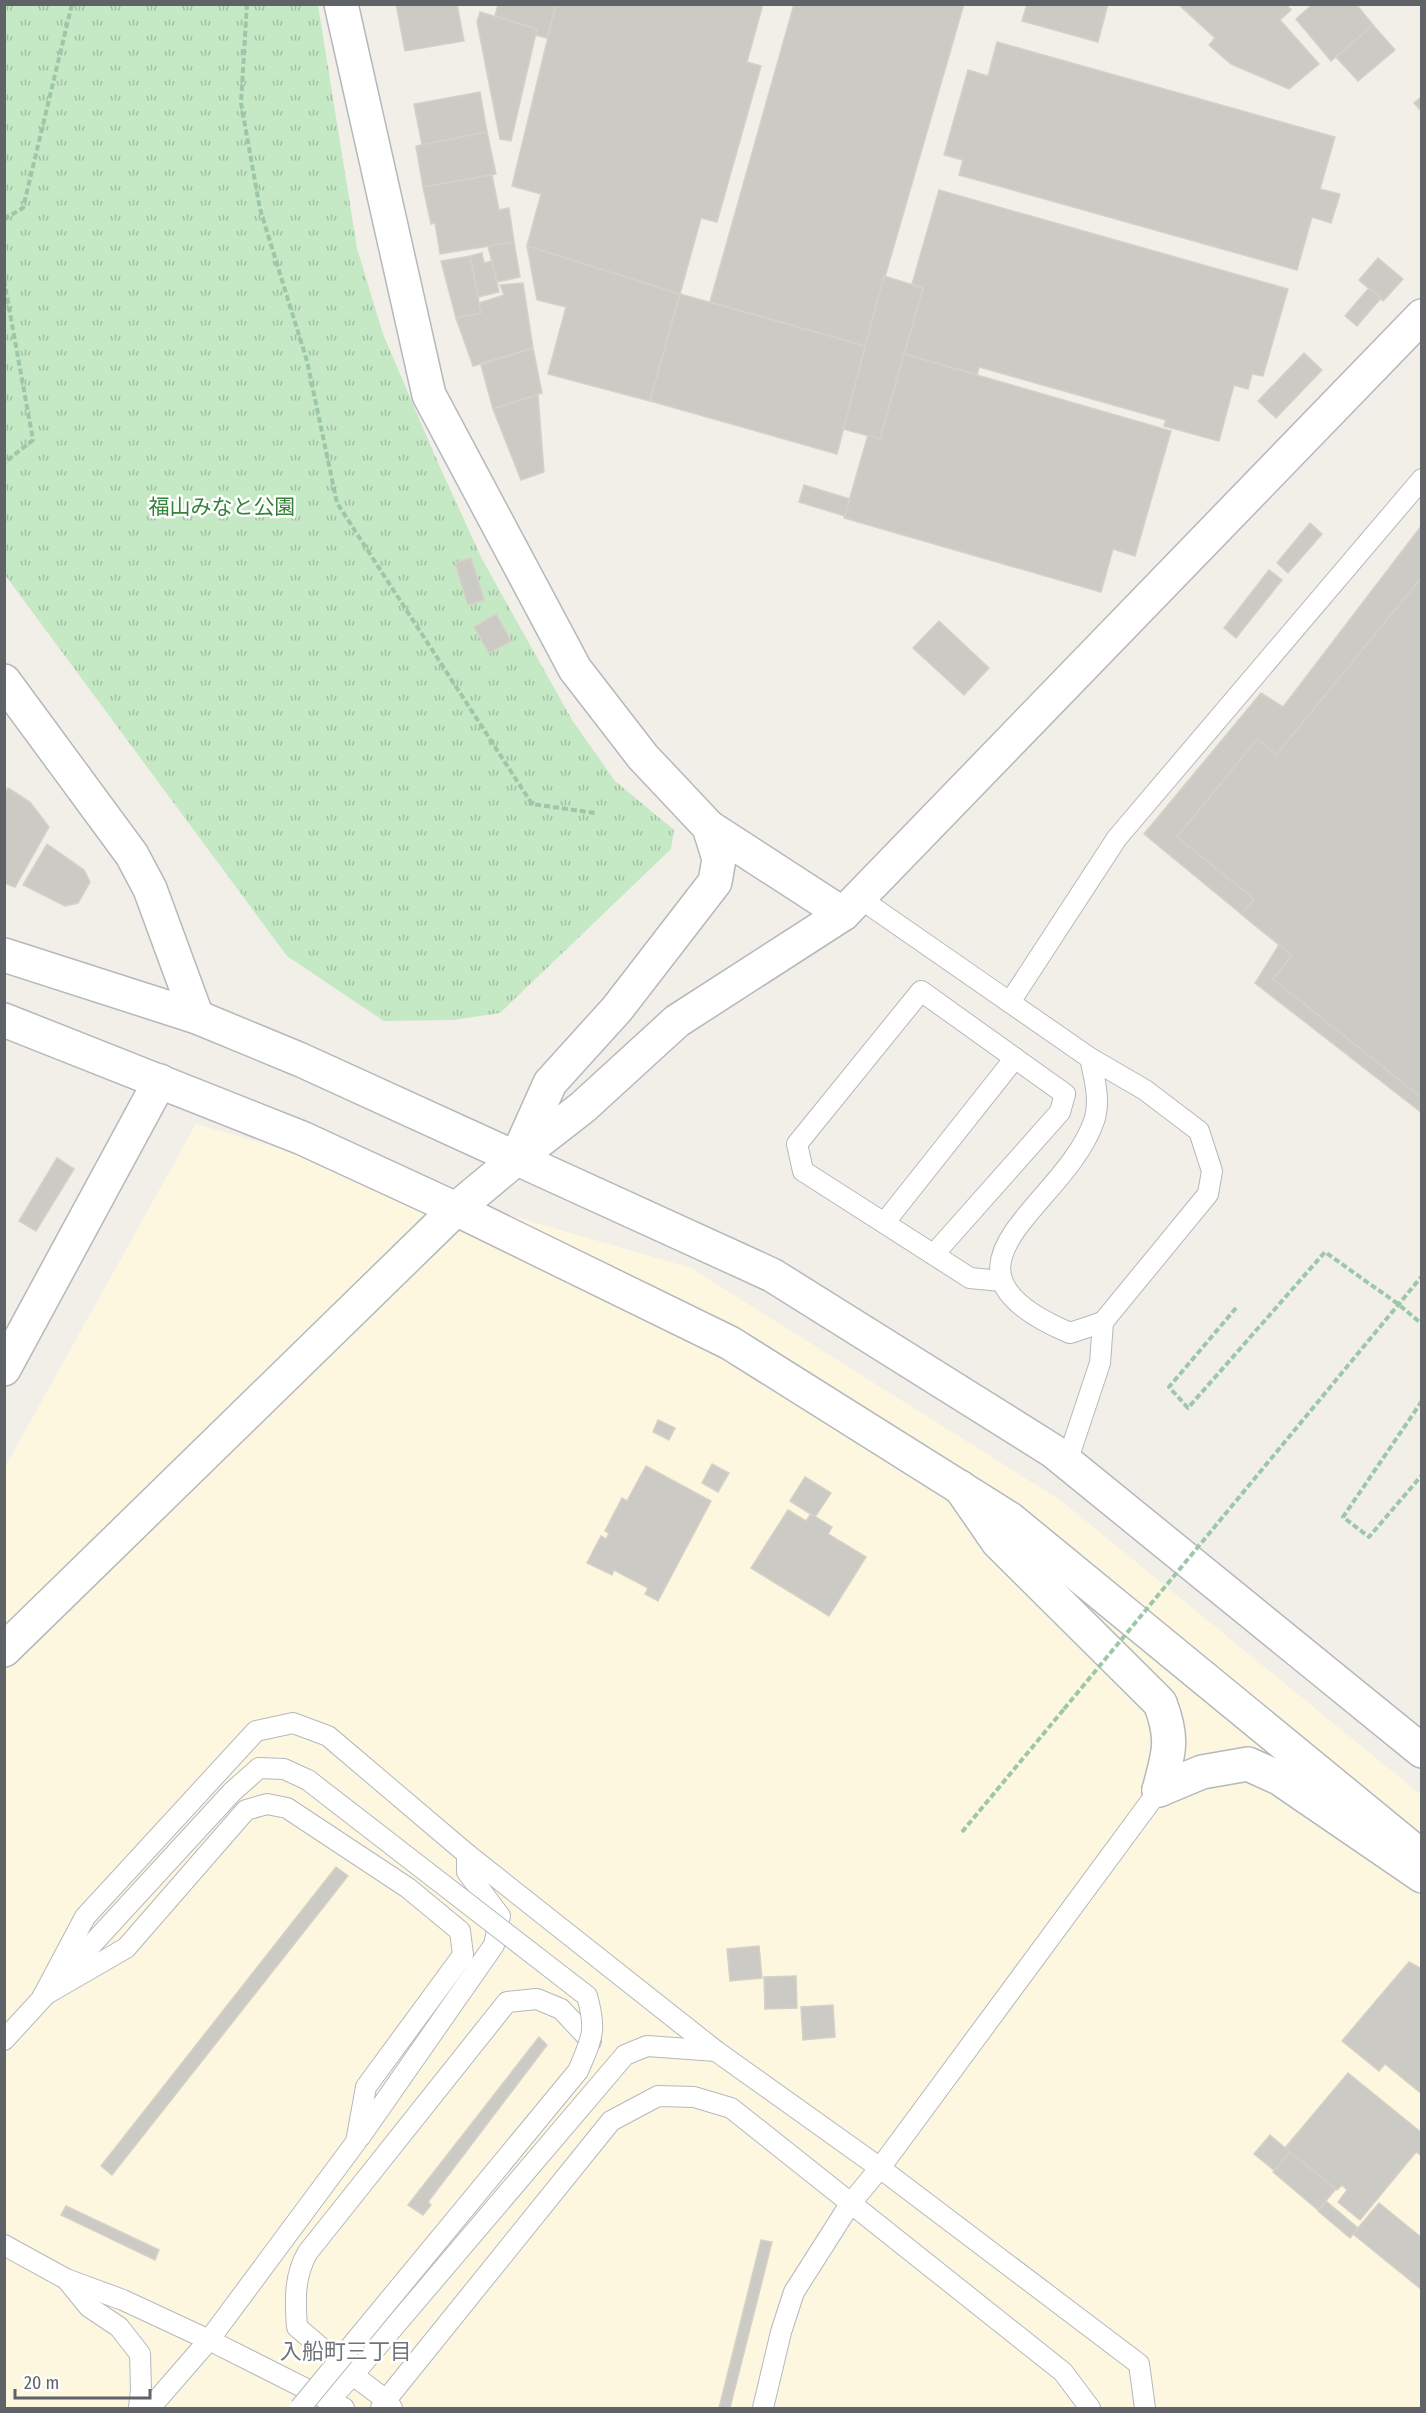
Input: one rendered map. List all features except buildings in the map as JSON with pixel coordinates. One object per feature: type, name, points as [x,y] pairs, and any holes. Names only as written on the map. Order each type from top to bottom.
[{"type":"street","points":[[341,4],[429,395],[575,669],[643,757],[709,827],[850,906]]},
{"type":"street","points":[[4,1650],[456,1209],[583,1107],[676,1021],[850,906],[1422,316]]},
{"type":"street","points":[[4,681],[132,855],[150,889],[197,1017]]},
{"type":"street","points":[[516,1159],[550,1083],[617,1009],[715,882],[719,859],[709,827]]},
{"type":"street","points":[[4,955],[197,1017],[301,1060],[772,1275],[1053,1451],[1422,1751]]},
{"type":"street","points":[[5,1020],[302,1138],[456,1209],[730,1343],[1010,1519],[1422,1857]]},
{"type":"street","points":[[4,1369],[160,1081]]},
{"type":"street","points":[[960,1487],[998,1542],[1160,1703],[1169,1727],[1169,1755],[1159,1790]]},
{"type":"street","points":[[1159,1790],[1202,1772],[1248,1764],[1279,1778],[1422,1876]]},
{"type":"lane","points":[[1010,1002],[1117,838],[1422,479]]},
{"type":"lane","points":[[850,906],[1010,1002],[1090,1058],[1145,1090],[1199,1131],[1212,1171],[1208,1194],[1103,1322],[1070,1333],[1040,1320],[1011,1298],[1001,1281],[999,1263],[1006,1244],[1080,1149],[1095,1119],[1097,1090],[1090,1058]]},
{"type":"lane","points":[[934,1254],[1060,1112],[1065,1094],[921,991],[797,1143],[803,1171],[970,1278],[1001,1281]]},
{"type":"lane","points":[[885,1222],[1015,1058]]},
{"type":"lane","points":[[1067,1462],[1100,1363],[1103,1322]]},
{"type":"lane","points":[[43,1996],[85,1917],[256,1731],[293,1723],[328,1736],[467,1854],[716,2051],[880,2168],[1139,2364],[1145,2409]]},
{"type":"lane","points":[[4,2040],[232,1792],[259,1768],[284,1769],[308,1780],[587,1996],[594,2019],[591,2041],[578,2071],[300,2409]]},
{"type":"lane","points":[[763,2409],[781,2332],[794,2292],[849,2204],[880,2168],[1159,1790]]},
{"type":"lane","points":[[43,1996],[126,1948],[246,1810],[267,1804],[287,1809],[408,1888],[460,1931],[463,1955],[366,2087],[356,2142]]},
{"type":"lane","points":[[150,2409],[208,2340],[356,2142],[494,1945],[500,1916],[467,1872],[467,1854]]},
{"type":"lane","points":[[591,2041],[561,2009],[537,1999],[507,2002],[300,2264],[295,2302],[297,2327],[386,2406],[611,2121],[658,2096],[694,2097],[731,2108],[1063,2372],[1090,2409]]},
{"type":"lane","points":[[4,2245],[66,2279],[123,2300],[337,2404],[353,2375],[625,2055],[647,2046],[716,2051]]},
{"type":"lane","points":[[66,2279],[89,2307],[119,2327],[140,2354],[139,2409]]},
{"type":"path","points":[[4,219],[23,208],[72,4]]},
{"type":"path","points":[[248,4],[241,103],[257,197],[307,361],[337,503],[531,804],[595,813]]},
{"type":"path","points":[[4,280],[33,440],[4,463]]},
{"type":"path","points":[[1236,1308],[1168,1387],[1188,1408],[1326,1252],[1422,1324]]},
{"type":"path","points":[[962,1832],[1422,1276]]},
{"type":"path","points":[[1422,1401],[1343,1517],[1369,1537],[1422,1475]]},
{"type":"shaded area","points":[[196,1124],[691,1268],[1060,1500],[1421,1795],[1421,2408],[5,2408],[5,1467]]},
{"type":"green space","name":"福山みなと公園","points":[[4,5],[318,5],[357,248],[383,334],[435,456],[482,559],[572,720],[615,781],[674,830],[671,849],[500,1013],[453,1020],[384,1021],[287,956],[5,575]]},
{"type":"district","name":"入船町三丁目","points":[[346,2351]]}]
